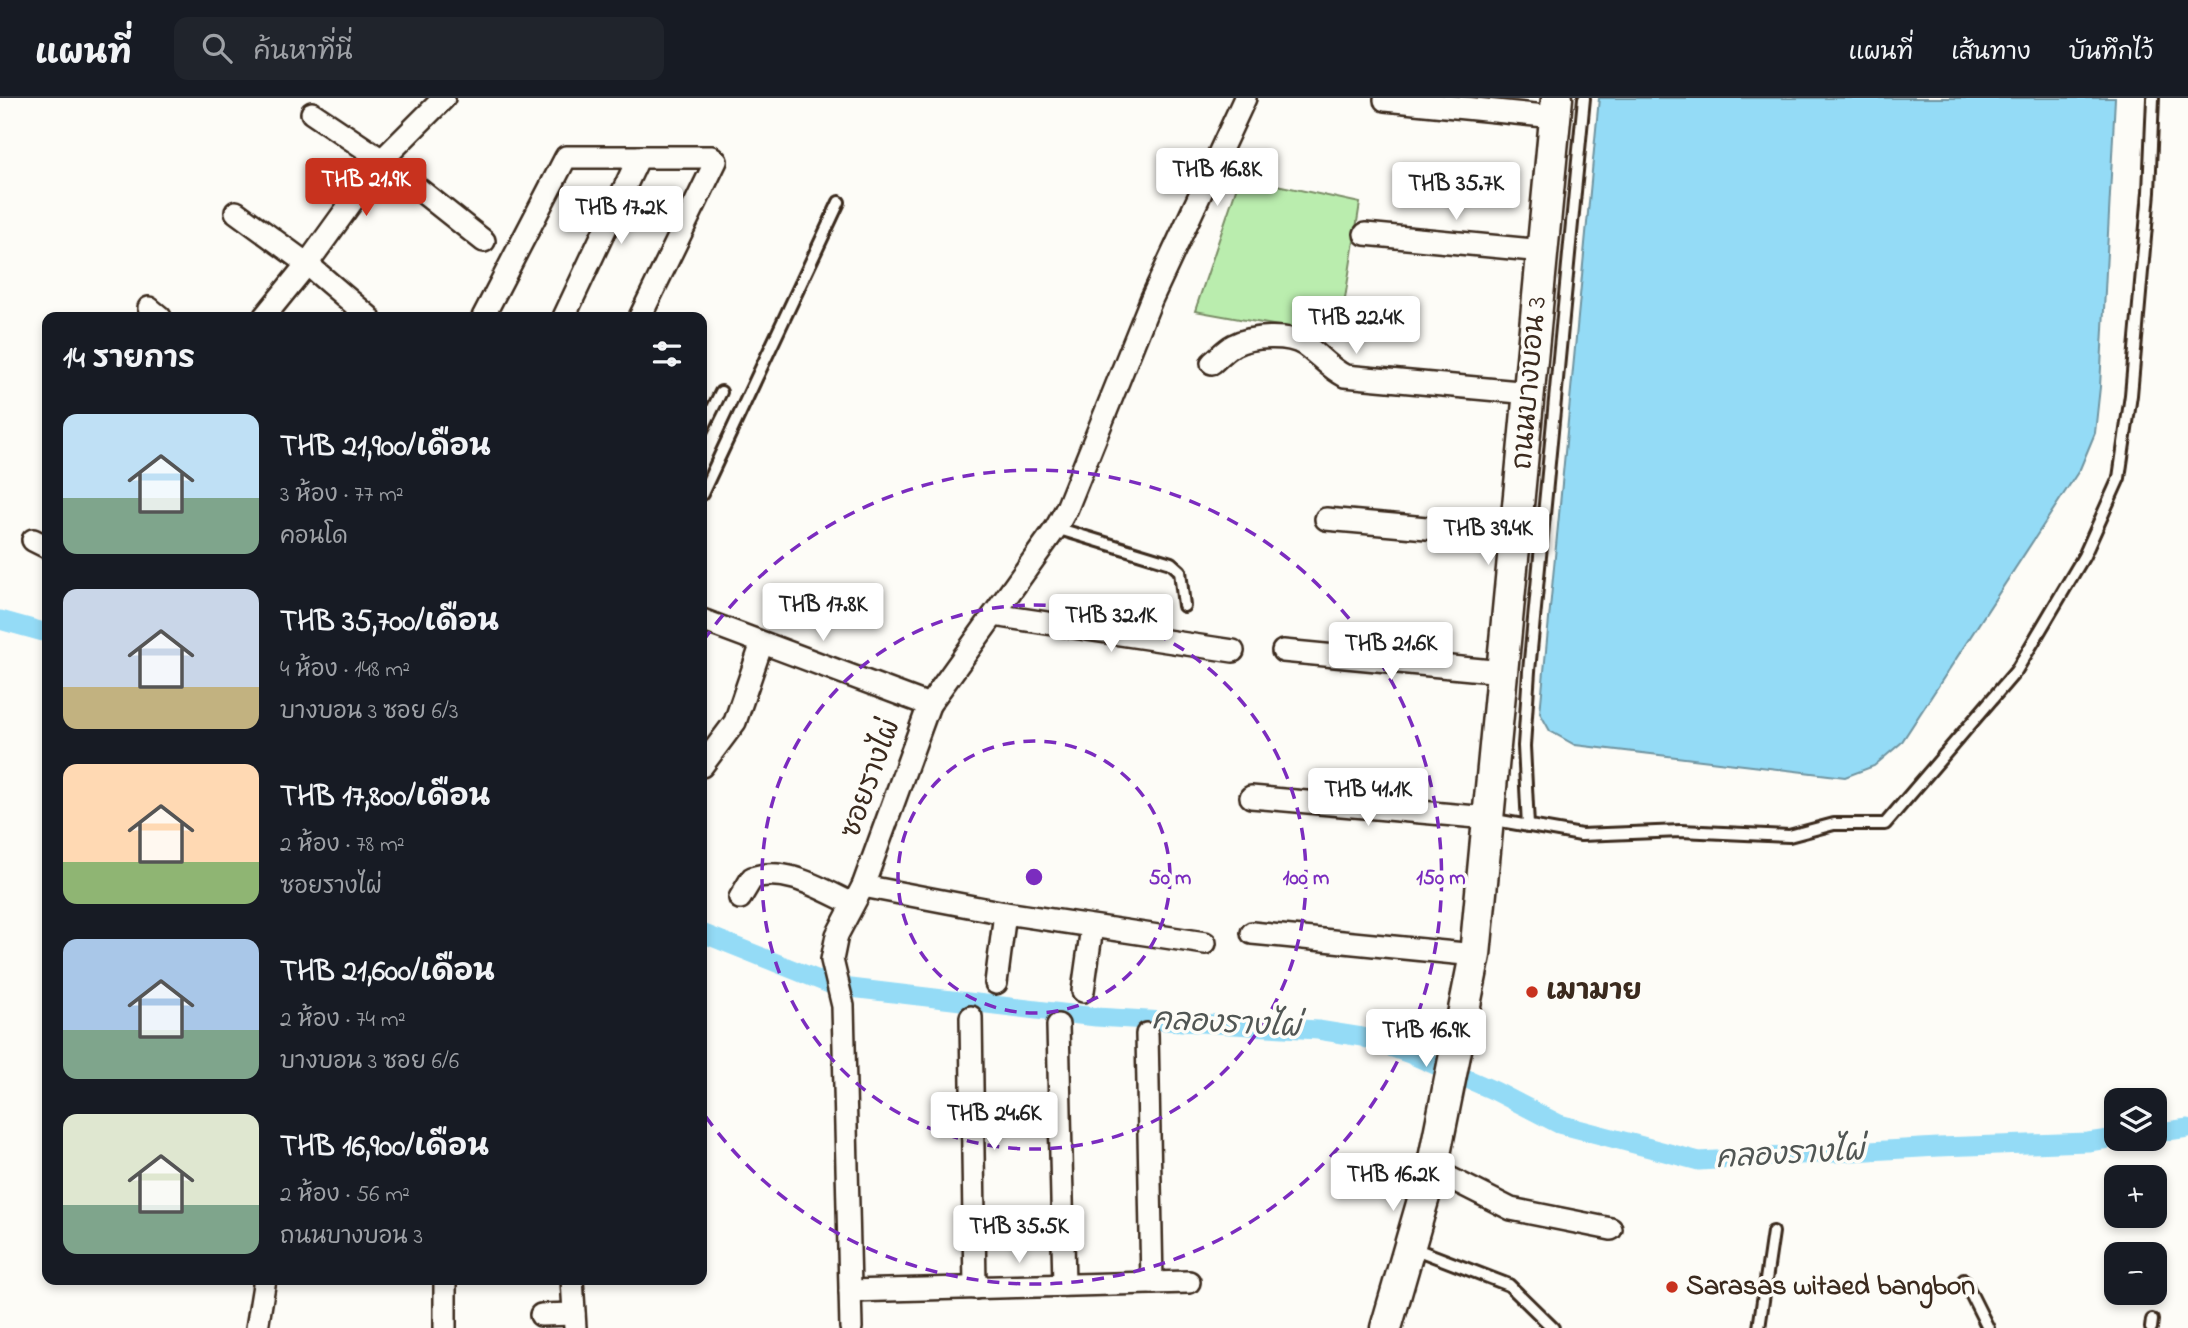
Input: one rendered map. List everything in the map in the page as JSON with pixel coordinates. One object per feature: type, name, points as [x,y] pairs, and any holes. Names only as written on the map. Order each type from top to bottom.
[{"type":"main road","name":"ถนนบางบอน 3","points":[[1386,1328],[1433,1169],[1475,955],[1556,107]]},
{"type":"street","points":[[268,312],[307,264],[382,160],[444,98]]},
{"type":"street","name":"ซอยรางไผ่","points":[[851,1328],[843,1006],[832,960],[837,935],[858,895],[929,705],[1056,528],[1151,300],[1245,98]]},
{"type":"street","points":[[1385,100],[1556,107]]},
{"type":"street","points":[[312,113],[382,160],[484,241]]},
{"type":"street","points":[[486,312],[566,157],[712,157],[716,161],[641,312]]},
{"type":"street","points":[[566,312],[639,157]]},
{"type":"street","points":[[236,212],[307,264],[363,312]]},
{"type":"street","points":[[1366,234],[1543,251]]},
{"type":"street","points":[[1212,363],[1235,344],[1266,338],[1289,340],[1302,343],[1333,370],[1345,376],[1530,393]]},
{"type":"street","points":[[1326,519],[1516,536]]},
{"type":"street","points":[[994,615],[1233,651]]},
{"type":"street","points":[[707,622],[929,705]]},
{"type":"street","points":[[707,759],[735,722],[762,643]]},
{"type":"street","points":[[1283,651],[1503,671]]},
{"type":"street","points":[[1251,797],[1488,818]]},
{"type":"street","points":[[740,898],[752,878],[776,874],[858,895],[1005,913],[1205,943]]},
{"type":"street","points":[[996,983],[1005,913]]},
{"type":"street","points":[[1083,991],[1092,927]]},
{"type":"street","points":[[1252,933],[1475,955]]},
{"type":"street","points":[[971,1017],[975,1288]]},
{"type":"street","points":[[1058,1025],[1064,1285]]},
{"type":"street","points":[[1146,1034],[1152,1283]]},
{"type":"street","points":[[1433,1169],[1511,1209],[1611,1229]]},
{"type":"street","points":[[850,1291],[1189,1282]]},
{"type":"street","points":[[257,1328],[264,1285]]},
{"type":"street","points":[[445,1285],[445,1328]]},
{"type":"street","points":[[541,1315],[575,1321],[572,1285]]},
{"type":"lane","points":[[1528,826],[1524,746],[1529,671],[1584,98]]},
{"type":"lane","points":[[1488,818],[1581,835],[1681,831],[1789,836],[1834,824],[1885,824],[2016,671],[2084,556],[2119,478],[2131,395],[2149,192],[2153,98]]},
{"type":"lane","points":[[707,483],[839,202]]},
{"type":"lane","points":[[707,420],[721,392]]},
{"type":"lane","points":[[1056,528],[1171,563],[1180,571],[1184,606]]},
{"type":"lane","points":[[1759,1328],[1773,1232]]},
{"type":"lane","points":[[1410,1247],[1508,1284],[1553,1328]]},
{"type":"lane","points":[[1964,1280],[1989,1328]]},
{"type":"green space","points":[[1240,177],[1360,203],[1339,337],[1195,311]]},
{"type":"water","points":[[1599,98],[2115,98],[2100,387],[2095,433],[2080,469],[1901,743],[1874,766],[1845,777],[1575,745],[1550,731],[1540,713]]},
{"type":"waterway","name":"คลองรางไผ่","points":[[0,620],[42,632]]},
{"type":"waterway","name":"คลองรางไผ่","points":[[707,935],[834,986],[1096,1017],[1318,1030],[1362,1037],[1410,1054],[1495,1091],[1559,1124],[1699,1161],[2104,1140]]},
{"type":"waterway","name":"คลองรางไผ่","points":[[2167,1131],[2188,1128]]},
{"type":"place","name":"เมามาย","points":[[1532,992]]},
{"type":"place","name":"Sarasas witaed bangbon","points":[[1672,1287]]}]
